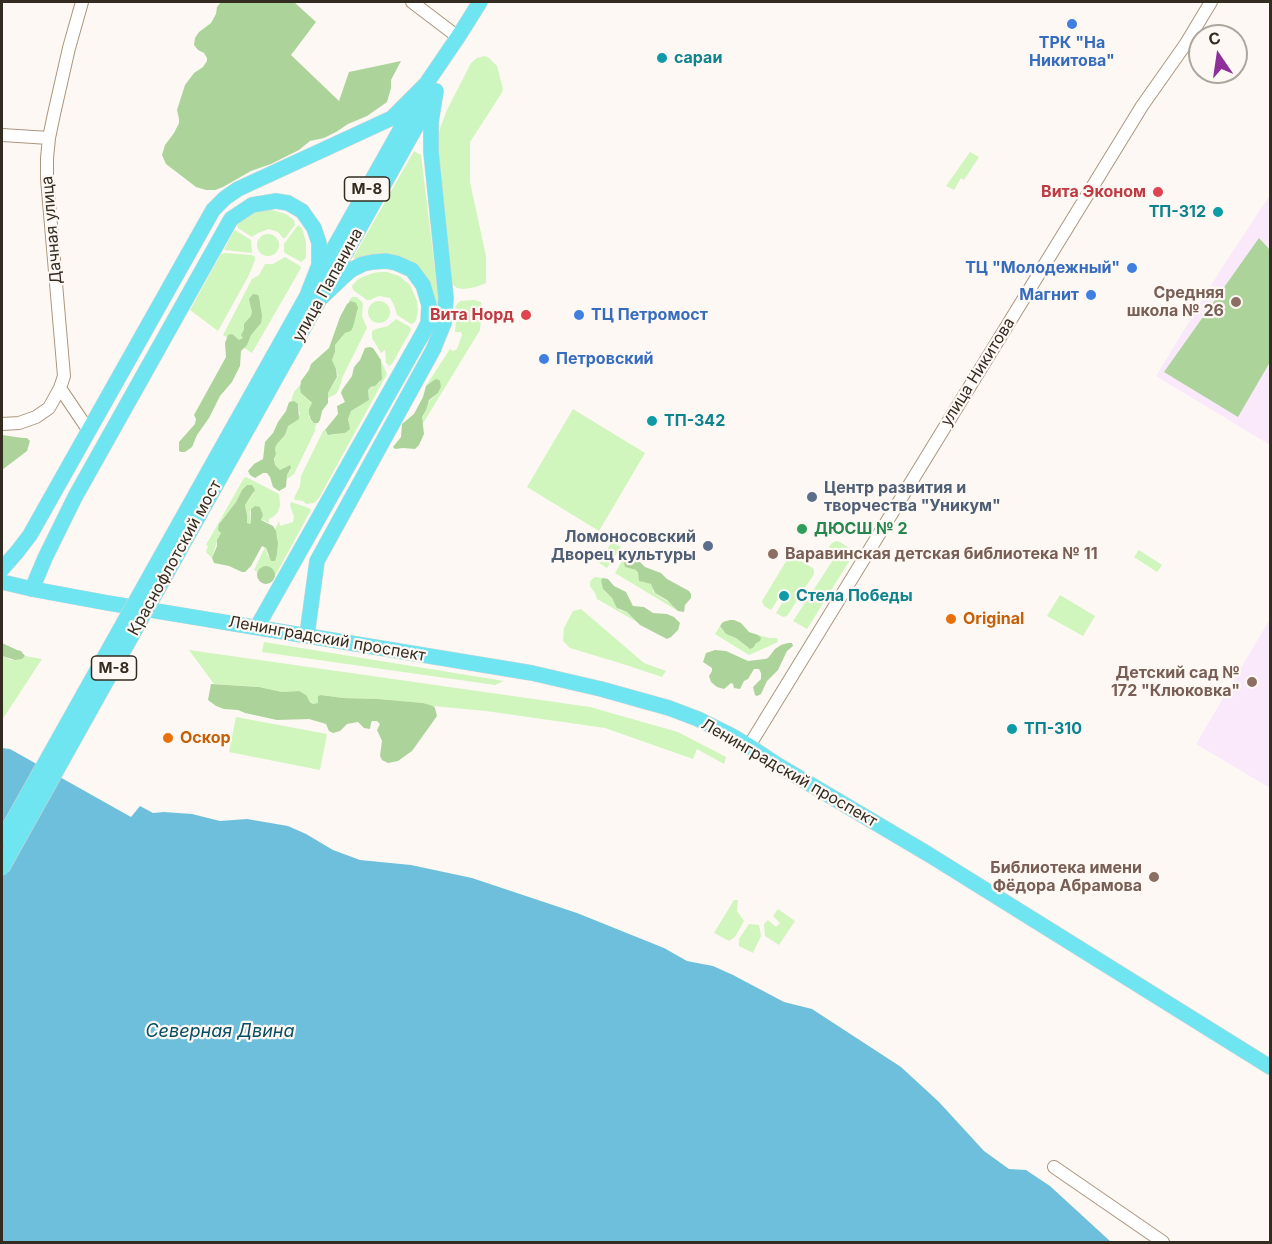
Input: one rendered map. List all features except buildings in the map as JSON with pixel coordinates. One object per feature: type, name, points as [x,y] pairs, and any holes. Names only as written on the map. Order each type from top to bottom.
[{"type":"main road","name":"улица Папанина","points":[[221,463],[458,37],[480,2]]},
{"type":"main road","points":[[2,569],[30,535],[213,210],[238,189],[392,118],[431,87]]},
{"type":"main road","points":[[308,635],[317,561],[433,350],[444,323],[446,298],[431,144],[431,87]]},
{"type":"main road","points":[[32,590],[75,497],[231,219],[252,205],[270,201],[288,203],[302,211],[314,228],[320,243],[315,296]]},
{"type":"main road","points":[[257,627],[428,323],[429,305],[423,285],[412,270],[396,263],[386,261],[363,264],[315,296]]},
{"type":"main road","name":"Краснофлотский мост","points":[[2,840],[221,463]]},
{"type":"main road","name":"Краснофлотский мост","points":[[2,868],[221,463]]},
{"type":"main road","name":"Ленинградский проспект","points":[[2,582],[32,590],[532,673],[601,688],[698,719],[749,746],[928,854],[1270,1067]]},
{"type":"street","name":"Дачная улица","points":[[60,388],[64,376],[47,179],[49,138],[82,2]]},
{"type":"street","points":[[412,2],[458,37]]},
{"type":"street","name":"улица Никитова","points":[[749,746],[1143,106],[1211,2]]},
{"type":"street","points":[[2,135],[49,138]]},
{"type":"street","points":[[2,424],[19,423],[36,417],[49,408],[60,388],[89,431]]},
{"type":"street","points":[[1054,1167],[1162,1242]]},
{"type":"shaded area","name":"Средняя школа № 26","points":[[1270,195],[1270,445],[1156,376],[1223,266]]},
{"type":"shaded area","name":"Детский сад № 172 \"Клюковка\"","points":[[1270,619],[1270,788],[1196,744]]},
{"type":"green space","points":[[221,2],[294,2],[316,22],[291,55],[339,101],[349,72],[401,61],[391,80],[387,102],[367,116],[324,138],[310,141],[299,150],[251,171],[223,187],[206,190],[196,187],[166,164],[162,155],[165,145],[179,123],[177,110],[185,85],[207,61],[204,53],[194,45],[195,38],[211,23]]},
{"type":"green space","points":[[485,56],[497,66],[503,89],[470,142],[470,182],[486,256],[486,283],[463,289],[452,284],[451,278],[437,151],[438,138],[447,110],[471,63]]},
{"type":"green space","points":[[414,151],[421,155],[439,302],[436,310],[434,296],[421,270],[353,258]]},
{"type":"green space","points":[[970,152],[979,157],[964,180],[961,178],[954,190],[946,186]]},
{"type":"green space","points":[[268,209],[286,214],[294,220],[295,225],[285,238],[269,229],[252,237],[238,228],[237,225],[247,214]]},
{"type":"green space","points":[[298,225],[302,228],[306,242],[306,258],[301,262],[284,251],[284,244]]},
{"type":"green space","points":[[235,230],[251,240],[252,253],[224,250]]},
{"type":"green space","points":[[268,234],[276,237],[279,245],[276,253],[268,256],[260,253],[257,245],[260,237]]},
{"type":"green space","name":"Средняя школа № 26","points":[[1259,238],[1270,250],[1270,362],[1238,417],[1164,372]]},
{"type":"green space","points":[[221,254],[252,255],[255,260],[218,331],[190,310]]},
{"type":"green space","points":[[285,257],[301,268],[252,353],[223,335],[252,279],[259,275],[265,264],[273,264]]},
{"type":"green space","points":[[380,272],[399,276],[410,285],[417,301],[418,311],[414,323],[411,324],[397,315],[390,298],[379,296],[367,300],[353,290],[352,286],[358,279]]},
{"type":"green space","points":[[253,294],[259,297],[261,323],[241,351],[240,366],[232,382],[220,396],[192,447],[181,452],[179,442],[195,424],[194,415],[226,357],[225,343],[228,335],[232,334],[239,340],[243,338],[241,335],[244,324],[252,312],[249,299]]},
{"type":"green space","points":[[352,297],[357,297],[363,303],[362,316],[367,328],[339,389],[336,394],[328,398],[328,393],[338,376],[332,360],[335,345],[345,333],[351,331],[358,309],[349,303]]},
{"type":"green space","points":[[351,301],[356,303],[358,308],[353,327],[335,345],[332,360],[337,377],[328,393],[328,403],[322,411],[320,420],[314,423],[309,414],[312,403],[301,393],[301,381],[311,364],[329,348],[340,317]]},
{"type":"green space","points":[[379,301],[387,304],[390,312],[387,320],[379,323],[371,320],[368,312],[371,304]]},
{"type":"green space","points":[[460,301],[481,302],[480,330],[422,425],[427,403],[441,387],[434,380],[426,386],[450,349],[453,351],[457,349],[462,335],[461,332],[455,332],[455,308]]},
{"type":"green space","points":[[396,319],[410,327],[411,330],[389,366],[385,361],[385,350],[381,353],[372,338],[372,331],[388,326]]},
{"type":"green space","points":[[370,347],[381,360],[382,379],[368,390],[369,400],[351,411],[348,419],[350,429],[345,433],[328,435],[325,430],[338,414],[337,406],[345,402],[342,390],[352,376],[354,367],[365,348]]},
{"type":"green space","points":[[381,361],[387,374],[319,498],[314,503],[306,504],[295,500],[301,476],[323,431],[331,435],[345,433],[349,429],[348,419],[351,411],[369,400],[368,390],[379,383],[382,378]]},
{"type":"green space","points":[[437,379],[441,387],[438,393],[429,400],[422,417],[424,434],[419,445],[415,449],[395,449],[393,447],[401,437],[402,424],[414,414],[426,386]]},
{"type":"green space","points":[[300,385],[302,394],[312,404],[309,417],[312,422],[317,423],[294,474],[287,479],[291,470],[287,466],[280,470],[275,465],[275,448],[285,435],[287,427],[300,414],[298,404],[291,401]]},
{"type":"green space","points":[[294,401],[298,404],[299,419],[288,426],[285,435],[275,448],[275,465],[280,470],[290,465],[291,468],[287,475],[286,487],[279,491],[273,487],[267,473],[255,478],[248,471],[263,459],[265,442],[273,433],[289,402]]},
{"type":"green space","points":[[573,409],[645,453],[599,531],[527,487]]},
{"type":"green space","points":[[2,435],[27,438],[30,441],[27,451],[2,470]]},
{"type":"green space","points":[[246,477],[279,494],[278,512],[269,519],[269,523],[261,519],[263,515],[260,507],[253,507],[250,511],[251,522],[248,525],[245,505],[254,493],[242,490],[236,502],[220,522],[221,533],[212,558],[206,552],[208,546],[206,545]]},
{"type":"green space","points":[[247,485],[252,485],[255,490],[245,505],[247,523],[251,522],[251,509],[255,506],[260,507],[263,515],[261,520],[273,526],[278,543],[275,561],[271,561],[266,548],[262,546],[251,566],[242,572],[214,563],[212,558],[221,533],[218,530],[219,524]]},
{"type":"green space","points":[[291,502],[311,510],[274,578],[274,574],[262,567],[257,572],[254,570],[265,547],[268,556],[277,554],[278,541],[275,529],[279,521],[280,526],[293,522]]},
{"type":"green space","points":[[836,541],[855,552],[807,629],[793,621],[835,557],[826,551]]},
{"type":"green space","points":[[612,542],[621,547],[607,568],[599,563]]},
{"type":"green space","points":[[1139,550],[1162,565],[1157,572],[1134,557]]},
{"type":"green space","points":[[626,554],[631,557],[624,563],[625,567],[636,570],[642,582],[651,584],[653,592],[678,611],[615,573]]},
{"type":"green space","points":[[791,556],[813,568],[814,574],[787,616],[783,617],[776,613],[787,595],[782,593],[771,610],[764,606],[762,601]]},
{"type":"green space","points":[[631,557],[689,591],[691,598],[685,605],[684,612],[678,611],[667,600],[655,593],[651,584],[639,581],[636,570],[625,567],[624,563]]},
{"type":"green space","points":[[266,566],[272,569],[275,575],[272,581],[266,584],[260,581],[257,575],[260,569]]},
{"type":"green space","points":[[595,577],[603,578],[601,580],[604,591],[612,598],[619,610],[627,612],[637,622],[597,599],[590,586],[590,582]]},
{"type":"green space","points":[[603,578],[626,592],[633,606],[644,607],[653,613],[674,617],[680,623],[678,630],[667,639],[640,625],[627,612],[617,608],[612,598],[603,589],[601,580]]},
{"type":"green space","points":[[1060,595],[1095,616],[1083,636],[1047,616]]},
{"type":"green space","points":[[581,609],[644,663],[666,671],[662,677],[570,648],[563,641],[564,628],[573,611]]},
{"type":"green space","points":[[730,620],[741,623],[749,632],[758,635],[761,638],[760,641],[750,649],[736,638],[726,634],[720,626],[723,622]]},
{"type":"green space","points":[[720,626],[726,634],[736,638],[748,648],[760,641],[758,635],[777,638],[778,642],[749,655],[715,634]]},
{"type":"green space","points":[[264,642],[504,681],[495,685],[262,652]]},
{"type":"green space","points":[[2,643],[21,651],[25,656],[15,660],[2,656]]},
{"type":"green space","points":[[792,643],[793,646],[787,651],[778,670],[767,681],[761,694],[757,696],[753,687],[761,679],[759,669],[754,669],[740,689],[734,688],[731,683],[724,689],[711,682],[709,676],[712,668],[703,662],[706,653],[715,650],[726,651],[748,661],[765,659],[775,649]]},
{"type":"green space","points":[[189,650],[590,707],[678,732],[726,757],[724,764],[697,749],[693,759],[605,728],[486,711],[423,703],[321,695],[318,696],[318,703],[313,704],[299,691],[282,692],[259,687],[214,684]]},
{"type":"green space","points":[[2,656],[11,660],[22,659],[25,656],[42,659],[2,720]]},
{"type":"green space","points":[[211,684],[259,687],[282,692],[299,691],[306,695],[313,704],[318,703],[318,696],[321,695],[423,703],[433,706],[437,716],[412,751],[398,761],[388,763],[380,756],[382,741],[377,730],[380,724],[377,721],[372,721],[370,729],[364,728],[358,722],[347,724],[340,731],[333,733],[329,731],[326,724],[309,719],[277,720],[238,710],[224,709],[208,700]]},
{"type":"green space","points":[[236,717],[327,734],[320,770],[229,752]]},
{"type":"green space","points":[[734,900],[738,900],[737,911],[744,921],[735,937],[729,941],[714,933]]},
{"type":"green space","points":[[778,909],[795,921],[779,945],[765,936],[764,924],[768,920],[776,927],[780,923],[773,916]]},
{"type":"green space","points":[[749,924],[759,925],[761,936],[753,953],[739,946],[739,939]]},
{"type":"water","name":"Северная Двина","points":[[2,748],[10,749],[131,817],[140,806],[153,813],[192,814],[220,821],[247,819],[288,826],[333,850],[360,860],[411,865],[472,878],[577,913],[664,948],[687,961],[713,966],[784,1002],[812,1009],[901,1067],[939,1102],[984,1151],[1009,1169],[1026,1170],[1050,1186],[1111,1242],[2,1242]]},
{"type":"place","name":"ТРК \"На Никитова\"","points":[[1072,24]]},
{"type":"place","name":"сараи","points":[[662,58]]},
{"type":"place","name":"Вита Эконом","points":[[1158,192]]},
{"type":"place","name":"ТП-312","points":[[1218,212]]},
{"type":"place","name":"ТЦ \"Молодежный\"","points":[[1132,268]]},
{"type":"place","name":"Магнит","points":[[1091,295]]},
{"type":"place","name":"Средняя школа № 26","points":[[1236,302]]},
{"type":"place","name":"Вита Норд","points":[[526,315]]},
{"type":"place","name":"ТЦ Петромост","points":[[579,315]]},
{"type":"place","name":"Петровский","points":[[544,359]]},
{"type":"place","name":"ТП-342","points":[[652,421]]},
{"type":"place","name":"Центр развития и творчества \"Уникум\"","points":[[812,497]]},
{"type":"place","name":"ДЮСШ № 2","points":[[802,529]]},
{"type":"place","name":"Ломоносовский Дворец культуры","points":[[708,546]]},
{"type":"place","name":"Варавинская детская библиотека № 11","points":[[773,554]]},
{"type":"place","name":"Стела Победы","points":[[784,596]]},
{"type":"place","name":"Original","points":[[951,619]]},
{"type":"place","name":"Детский сад № 172 \"Клюковка\"","points":[[1252,682]]},
{"type":"place","name":"ТП-310","points":[[1012,729]]},
{"type":"place","name":"Оскор","points":[[168,738]]},
{"type":"place","name":"Библиотека имени Фёдора Абрамова","points":[[1154,877]]}]
